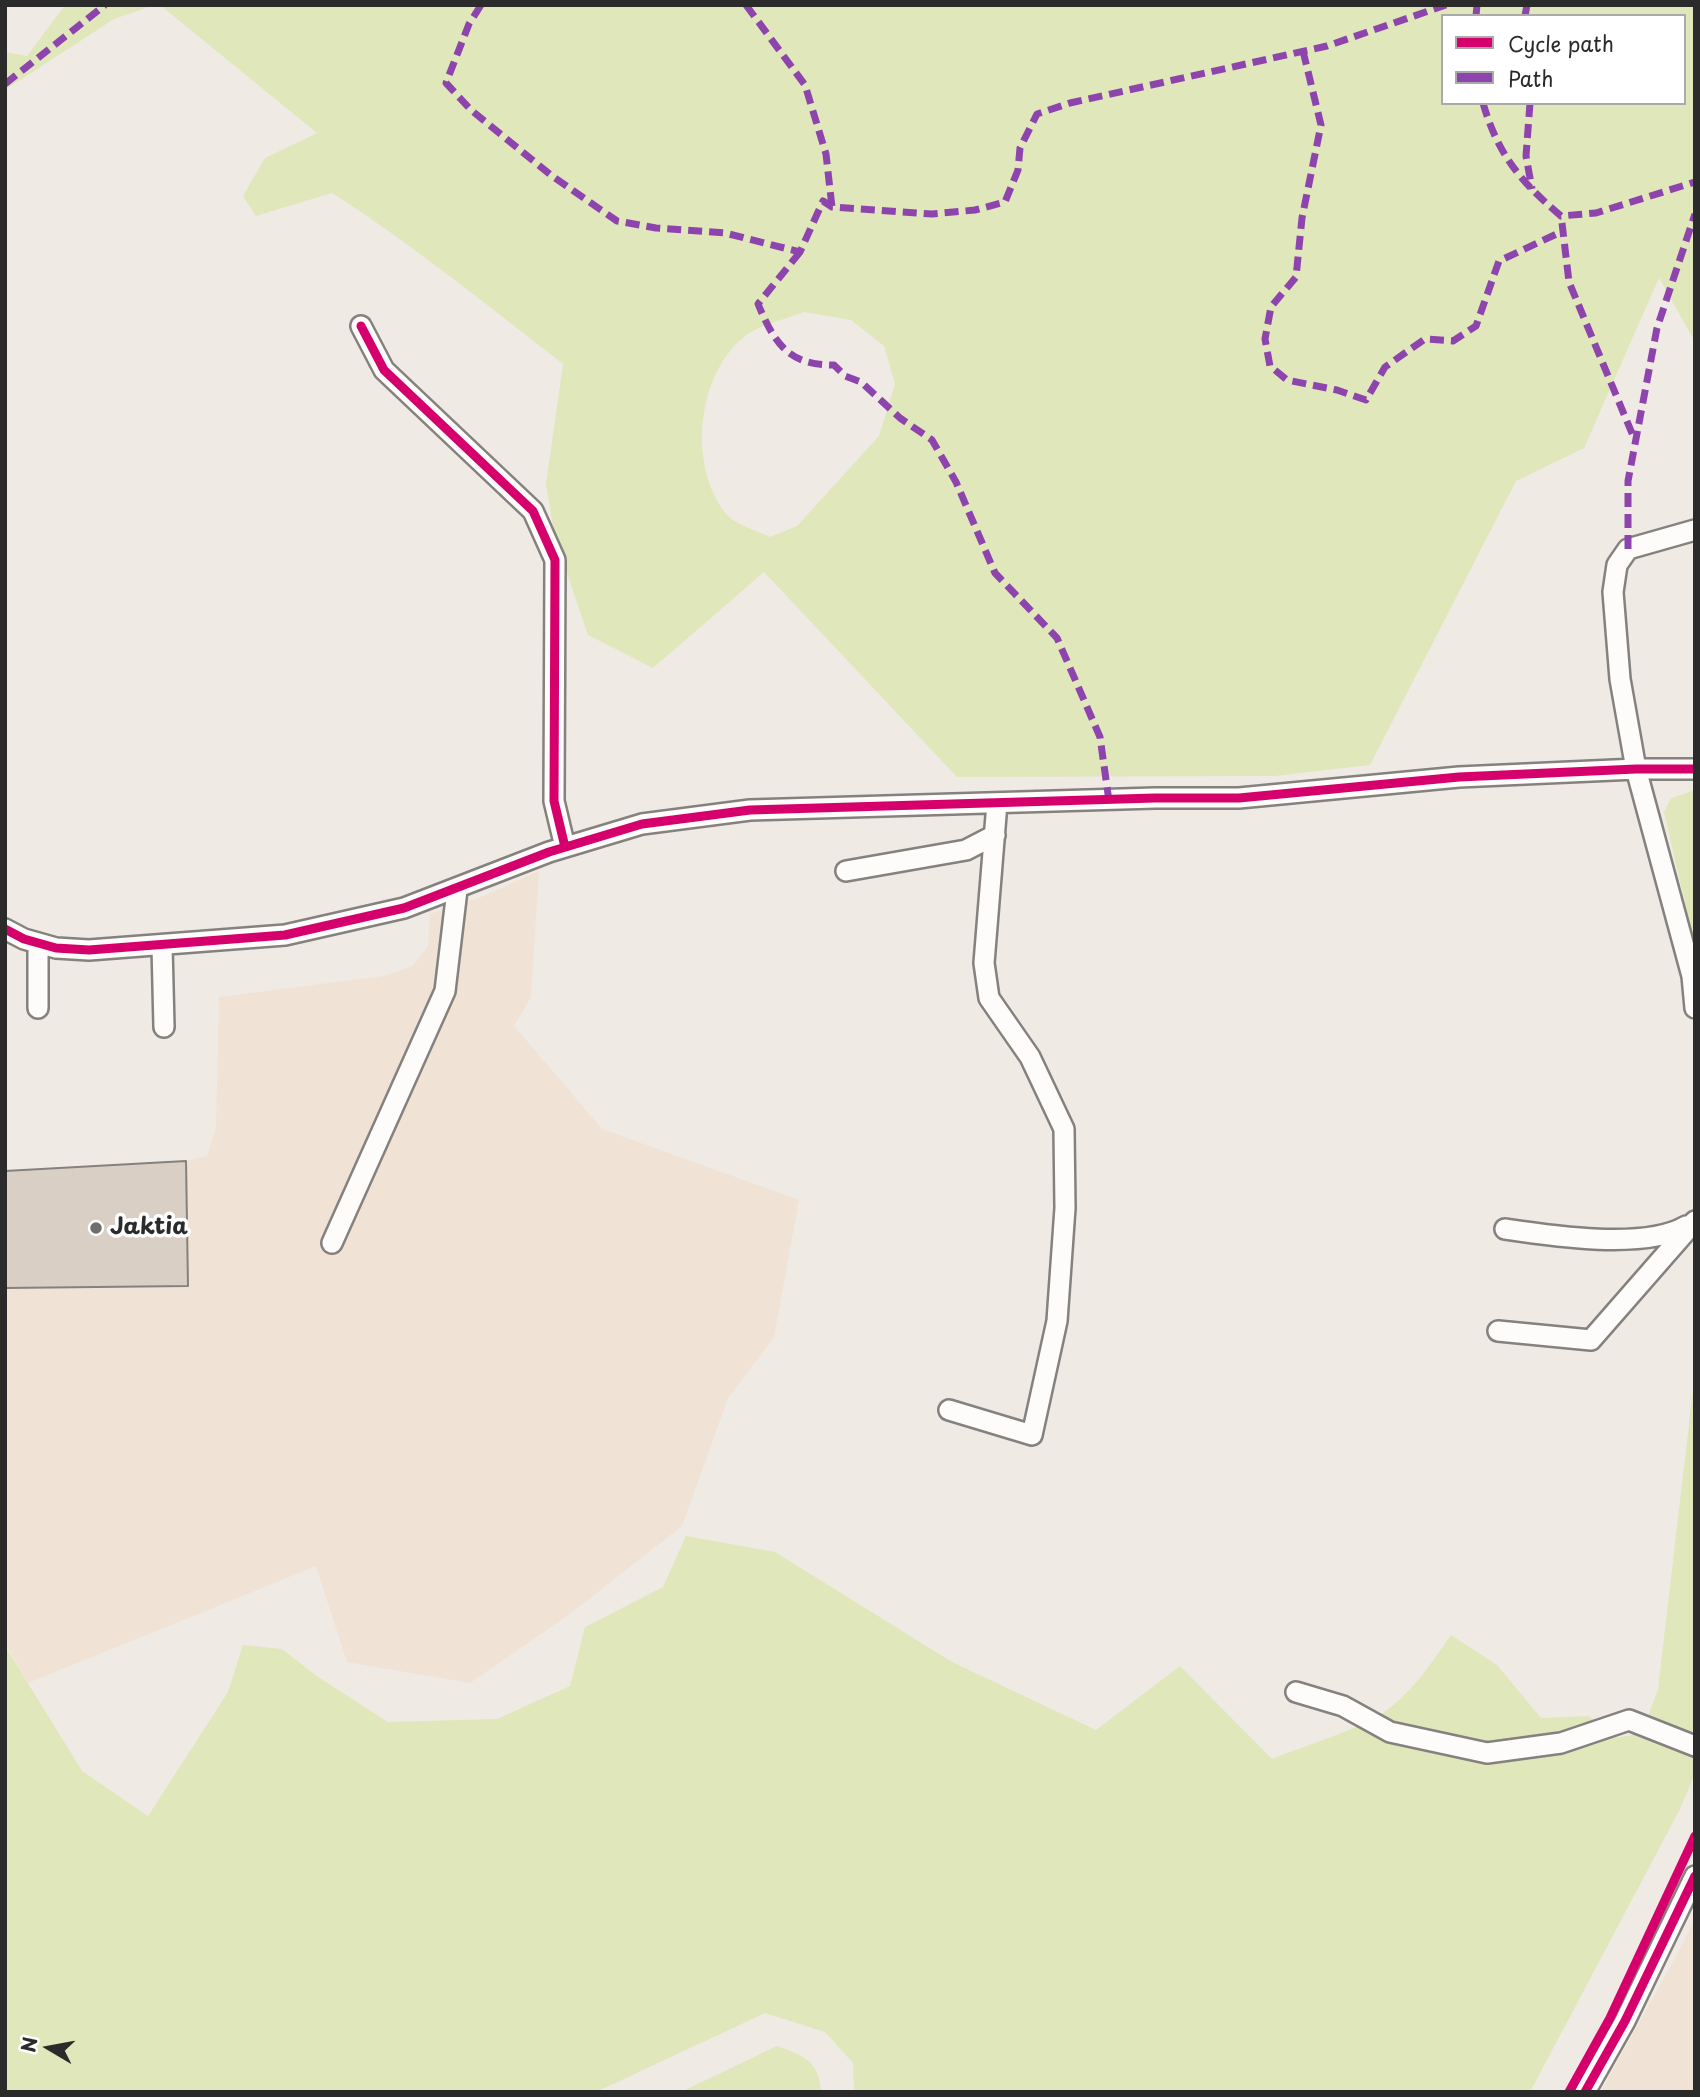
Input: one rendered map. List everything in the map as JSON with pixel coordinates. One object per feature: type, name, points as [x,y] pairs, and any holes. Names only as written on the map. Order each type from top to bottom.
[{"type":"street","points":[[361,326],[384,370],[533,511],[555,560],[554,801],[565,847]]},
{"type":"street","points":[[1695,530],[1628,549],[1617,565],[1614,624],[1620,679],[1636,769],[1692,976],[1695,1008]]},
{"type":"street","points":[[5,929],[38,943],[89,950],[285,935],[404,908],[565,847],[642,824],[750,810],[1155,797],[1239,798],[1459,776],[1695,769]]},
{"type":"street","points":[[949,1410],[1032,1435],[1057,1321],[1065,1208],[1064,1129],[1030,1058],[989,998],[984,963],[997,803]]},
{"type":"street","points":[[846,872],[966,850],[995,835]]},
{"type":"street","points":[[332,1244],[445,991],[457,890]]},
{"type":"street","points":[[38,943],[38,1008]]},
{"type":"street","points":[[162,946],[164,1027]]},
{"type":"street","points":[[1498,1331],[1591,1340],[1694,1221],[1695,1212]]},
{"type":"street","points":[[1505,1229],[1566,1238],[1660,1238],[1694,1221]]},
{"type":"street","points":[[1296,1692],[1343,1706],[1390,1732],[1487,1753],[1561,1743],[1629,1720],[1695,1746]]},
{"type":"street","points":[[1585,2092],[1625,2021],[1695,1876]]},
{"type":"shaded area","points":[[539,871],[531,997],[514,1026],[602,1129],[799,1200],[774,1337],[728,1398],[682,1526],[571,1613],[470,1683],[347,1662],[316,1566],[28,1683],[5,1643],[5,1171],[186,1161],[207,1156],[216,1127],[219,997],[384,976],[413,966],[428,946],[430,914],[479,898]]},
{"type":"shaded area","points":[[1695,1920],[1695,2092],[1601,2092],[1676,1956]]},
{"type":"green space","points":[[65,5],[155,5],[114,19],[5,90],[5,52],[27,56]]},
{"type":"green space","points":[[160,5],[1695,5],[1695,342],[1659,278],[1584,448],[1516,481],[1370,765],[1275,776],[957,777],[764,572],[653,668],[588,635],[555,538],[546,484],[563,364],[421,254],[332,193],[256,216],[243,196],[265,158],[317,133]],"holes":[[[804,312],[851,320],[884,346],[895,384],[879,436],[797,526],[770,537],[741,525],[727,515],[714,495],[706,472],[702,446],[703,420],[717,371],[731,350],[748,334],[768,324]]]},
{"type":"green space","points":[[1695,790],[1695,947],[1664,812],[1671,798]]},
{"type":"green space","points":[[1695,1372],[1695,1774],[1680,1809],[1530,2092],[854,2092],[853,2063],[825,2032],[765,2013],[596,2092],[5,2092],[5,1646],[82,1771],[148,1816],[228,1692],[243,1645],[282,1649],[318,1677],[388,1722],[497,1719],[570,1686],[585,1627],[663,1587],[686,1536],[775,1552],[952,1662],[1096,1730],[1180,1666],[1272,1759],[1382,1714],[1415,1684],[1451,1635],[1497,1665],[1541,1718],[1589,1716],[1617,1738],[1642,1733],[1658,1689]]},
{"type":"green space","points":[[777,2046],[802,2056],[813,2066],[820,2081],[821,2092],[681,2092]]},
{"type":"building","name":"Jaktia","points":[[186,1161],[188,1286],[5,1288],[5,1171]]},
{"type":"marked path","points":[[5,84],[105,5]]},
{"type":"marked path","points":[[481,5],[469,24],[446,83],[471,110],[552,176],[617,221],[656,228],[725,233],[800,252],[823,201],[832,207],[932,214],[975,210],[1005,202],[1018,170],[1020,148],[1037,114],[1070,103],[1327,46],[1446,5]]},
{"type":"marked path","points":[[746,5],[805,85],[826,154],[832,207]]},
{"type":"marked path","points":[[1476,14],[1477,5]]},
{"type":"marked path","points":[[1525,14],[1527,5]]},
{"type":"marked path","points":[[1303,51],[1321,125],[1302,218],[1296,277],[1271,307],[1265,339],[1270,366],[1287,380],[1337,390],[1366,400],[1385,367],[1425,339],[1453,341],[1476,326],[1499,261],[1563,231]]},
{"type":"marked path","points":[[1484,105],[1496,138],[1513,166],[1534,191],[1561,216],[1596,213],[1695,182]]},
{"type":"marked path","points":[[1530,105],[1526,156],[1532,189]]},
{"type":"marked path","points":[[1628,549],[1628,481],[1657,328],[1695,214]]},
{"type":"marked path","points":[[1562,223],[1569,282],[1636,443]]},
{"type":"marked path","points":[[800,252],[758,304],[777,341],[794,356],[818,364],[834,365],[845,376],[861,382],[900,418],[932,440],[956,482],[995,573],[1057,638],[1100,737],[1109,801]]},
{"type":"cycle path","points":[[361,326],[384,370],[533,511],[555,560],[554,801],[565,847]]},
{"type":"cycle path","points":[[5,929],[24,939],[56,948],[89,950],[285,935],[404,908],[549,852],[642,824],[750,810],[1239,798],[1459,777],[1695,769]]},
{"type":"cycle path","points":[[1569,2092],[1610,2018],[1695,1836]]},
{"type":"cycle path","points":[[1585,2092],[1625,2021],[1695,1876]]},
{"type":"place","name":"Jaktia","points":[[96,1228]]}]
